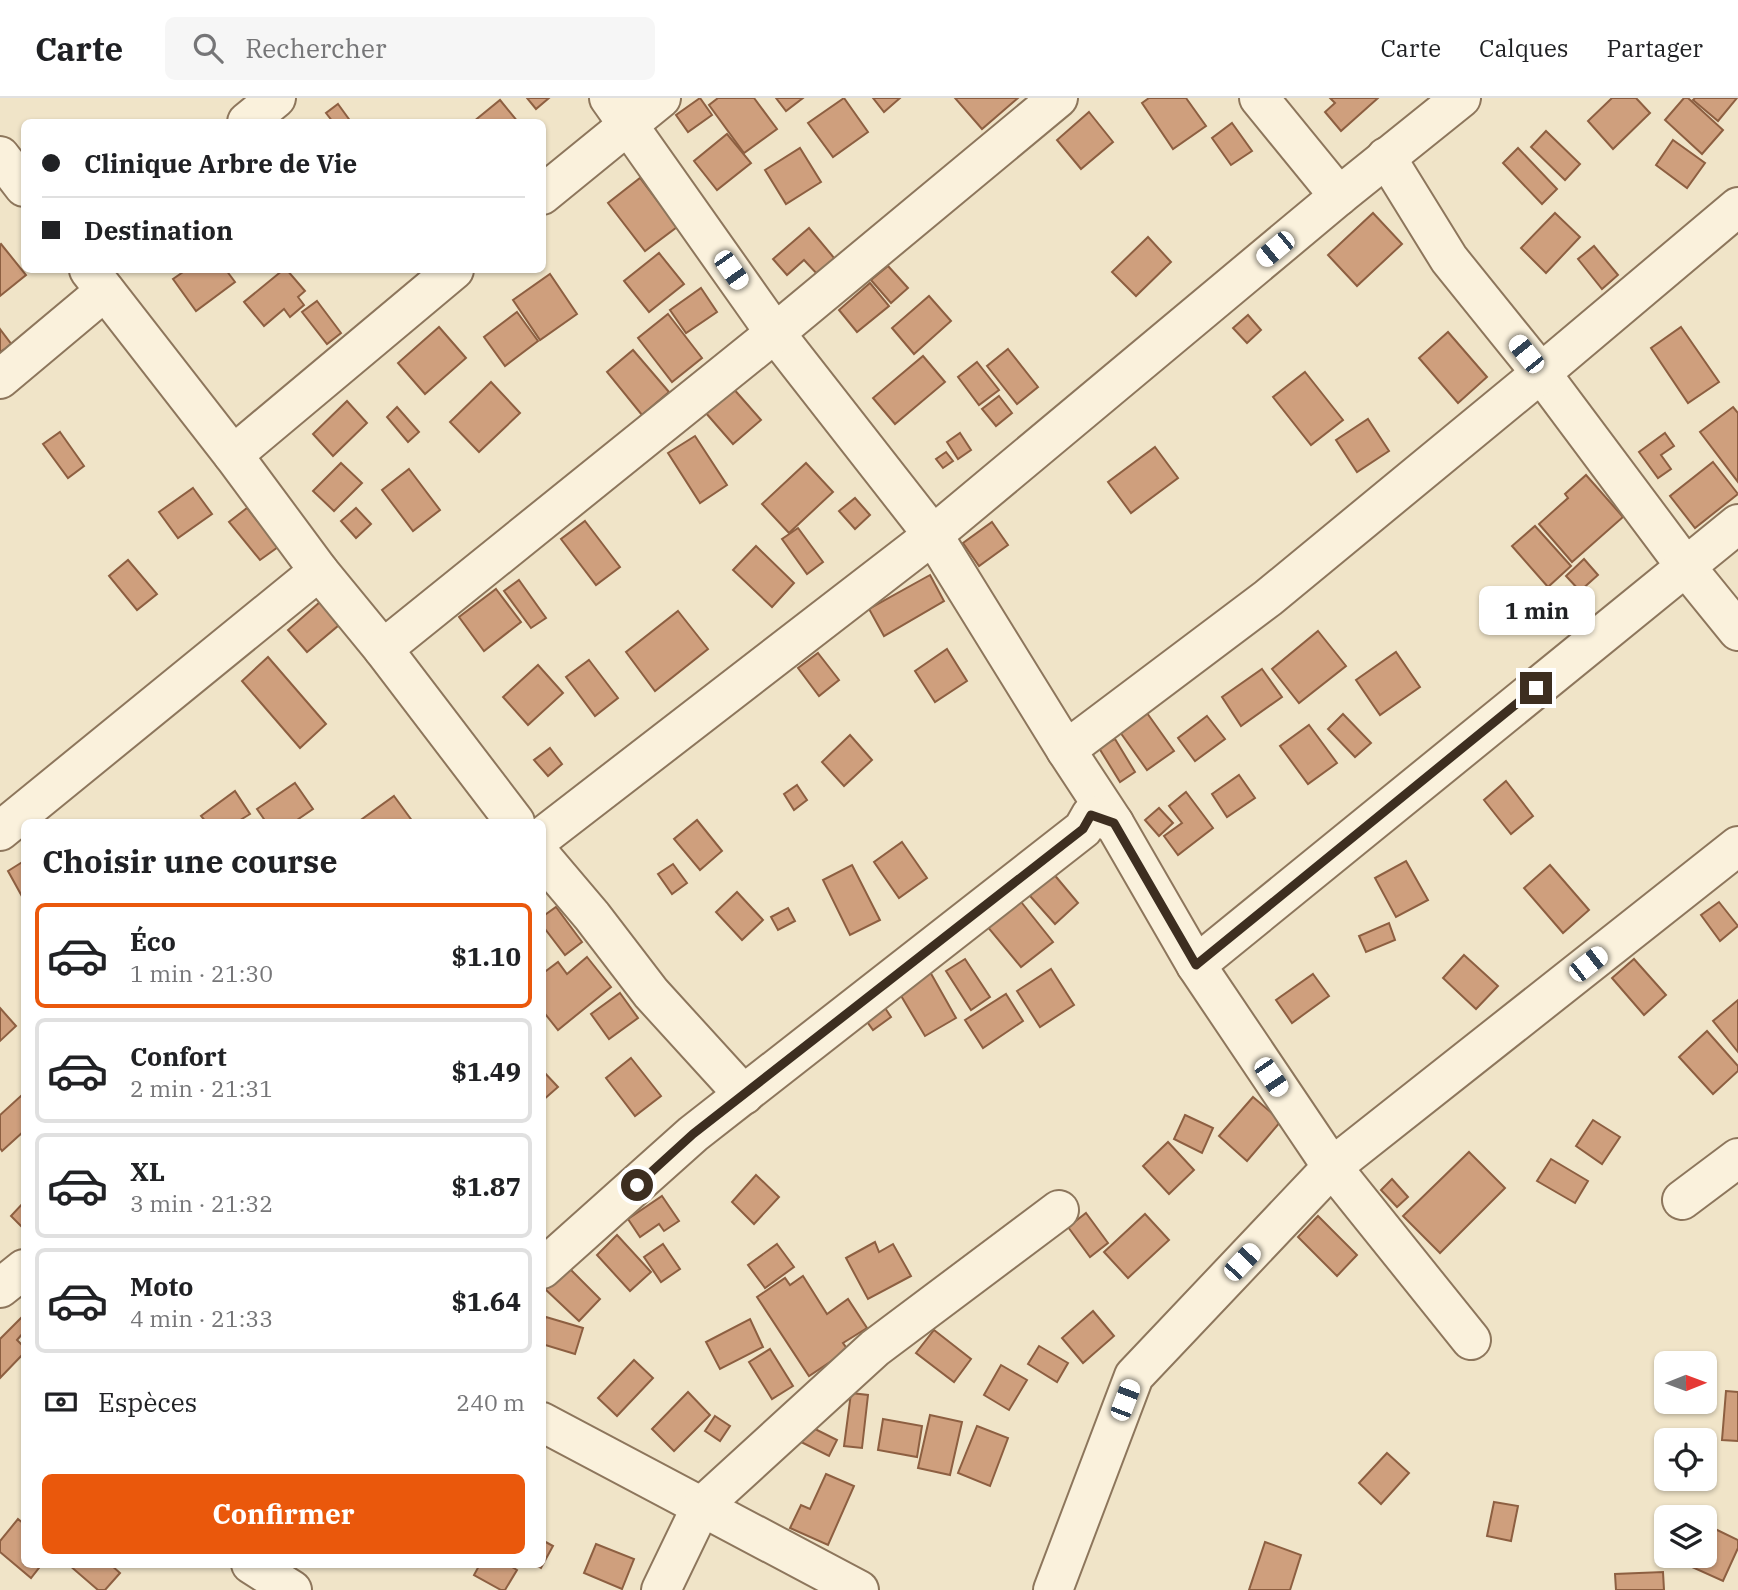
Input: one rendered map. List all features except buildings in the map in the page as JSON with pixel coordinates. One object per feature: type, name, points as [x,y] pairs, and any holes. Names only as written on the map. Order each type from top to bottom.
[{"type":"street","points":[[251,119],[276,98]]},
{"type":"street","points":[[546,191],[618,111],[661,98]]},
{"type":"street","points":[[383,649],[775,332],[1058,98]]},
{"type":"street","points":[[1259,98],[1339,196]]},
{"type":"street","points":[[546,834],[933,535],[1339,196],[1461,98]]},
{"type":"street","points":[[618,111],[775,332],[933,535],[1114,823],[1196,965],[1332,1167],[1471,1340]]},
{"type":"street","points":[[0,156],[21,183]]},
{"type":"street","points":[[1386,158],[1450,259],[1541,373],[1686,567],[1738,631]]},
{"type":"street","points":[[1066,750],[1268,598],[1738,207]]},
{"type":"street","points":[[233,455],[450,273]]},
{"type":"street","points":[[0,379],[97,280],[513,819]]},
{"type":"street","points":[[1196,965],[1738,524]]},
{"type":"street","points":[[0,831],[319,571]]},
{"type":"street","points":[[546,1265],[693,1134],[1083,829],[1091,815],[1114,823]]},
{"type":"street","points":[[1054,1590],[1134,1376],[1332,1167],[1738,846]]},
{"type":"street","points":[[546,862],[593,916],[651,993],[744,1095]]},
{"type":"street","points":[[1682,1200],[1738,1158]]},
{"type":"street","points":[[661,1590],[701,1507],[875,1348],[1059,1210]]},
{"type":"street","points":[[546,1424],[859,1590]]},
{"type":"street","points":[[257,1568],[292,1590]]},
{"type":"route","points":[[637,1185],[693,1134],[1083,829],[1091,815],[1114,823],[1196,965],[1536,688]]}]
